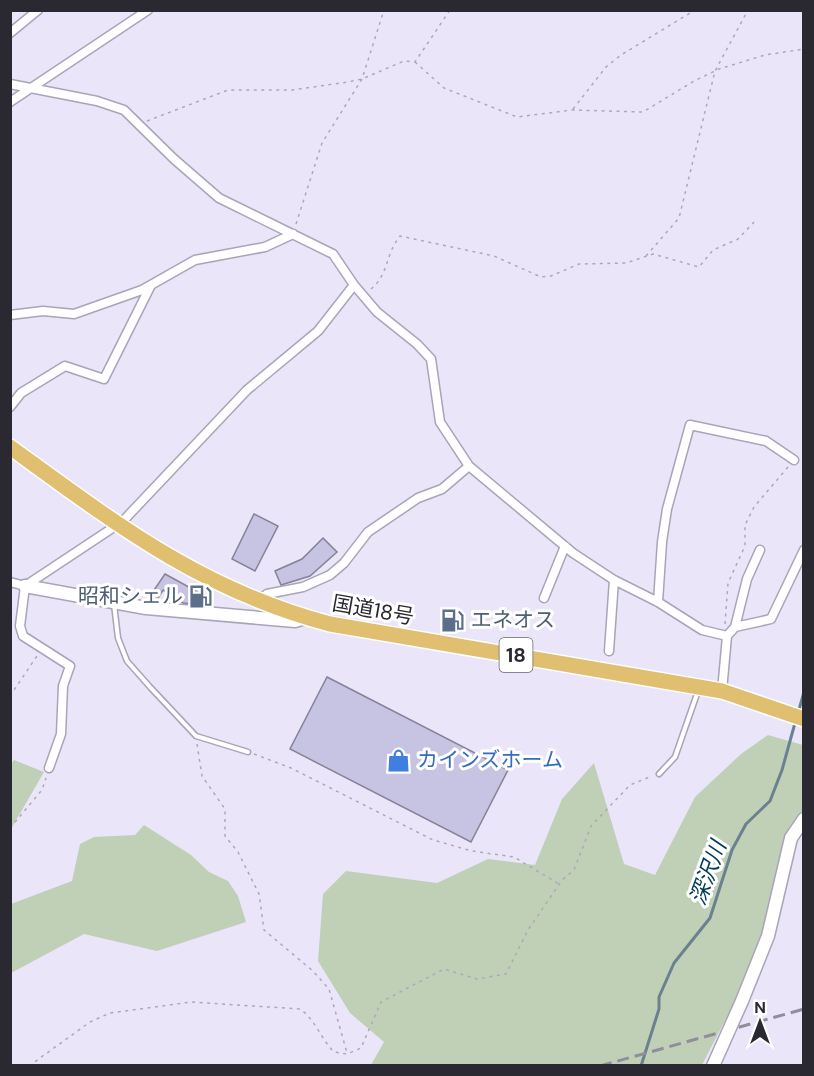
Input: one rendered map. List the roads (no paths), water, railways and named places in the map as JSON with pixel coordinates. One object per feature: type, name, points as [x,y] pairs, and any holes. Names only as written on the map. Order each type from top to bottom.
[{"type":"highway","name":"国道18号","points":[[10,447],[118,525],[180,565],[257,602],[330,624],[725,692],[804,718]]},
{"type":"street","points":[[10,33],[38,10]]},
{"type":"street","points":[[10,102],[148,10]]},
{"type":"street","points":[[10,84],[29,90],[98,101],[124,110],[174,159],[219,198],[333,254],[376,312],[417,344],[431,359],[440,422],[469,466],[565,546],[614,580],[658,602],[702,630],[727,636]]},
{"type":"street","points":[[10,315],[43,311],[74,314],[151,285],[195,260],[265,247],[293,234]]},
{"type":"street","points":[[10,406],[21,393],[65,366],[104,379],[151,285]]},
{"type":"street","points":[[49,768],[61,734],[63,686],[70,666],[41,650],[23,636],[20,626],[25,586],[118,525],[247,390],[318,331],[354,285]]},
{"type":"street","points":[[658,602],[662,542],[690,424],[766,441],[794,460]]},
{"type":"street","points":[[242,617],[267,594],[303,587],[330,575],[344,563],[368,532],[418,498],[442,489],[469,466]]},
{"type":"street","points":[[544,598],[565,546]]},
{"type":"street","points":[[725,692],[727,636],[735,627],[747,579],[760,550]]},
{"type":"street","points":[[735,627],[771,619],[804,550]]},
{"type":"street","points":[[609,651],[614,580]]},
{"type":"street","points":[[10,582],[114,604],[295,621],[305,618]]},
{"type":"street","points":[[713,1065],[768,936],[791,838],[804,819]]},
{"type":"lane","points":[[114,604],[118,638],[127,661],[196,736],[248,752]]},
{"type":"lane","points":[[659,774],[675,757],[686,733],[699,687]]},
{"type":"waterway","name":"深沢川","points":[[798,713],[804,692]]},
{"type":"waterway","name":"深沢川","points":[[641,1066],[659,1009],[659,997],[674,963],[710,918],[732,850],[746,824],[770,801],[782,770],[795,723]]},
{"type":"railway","points":[[600,1066],[804,1009]]},
{"type":"place","name":"昭和シェル","points":[[201,596]]},
{"type":"place","name":"エネオス","points":[[453,620]]},
{"type":"place","name":"カインズホーム","points":[[399,760]]}]
